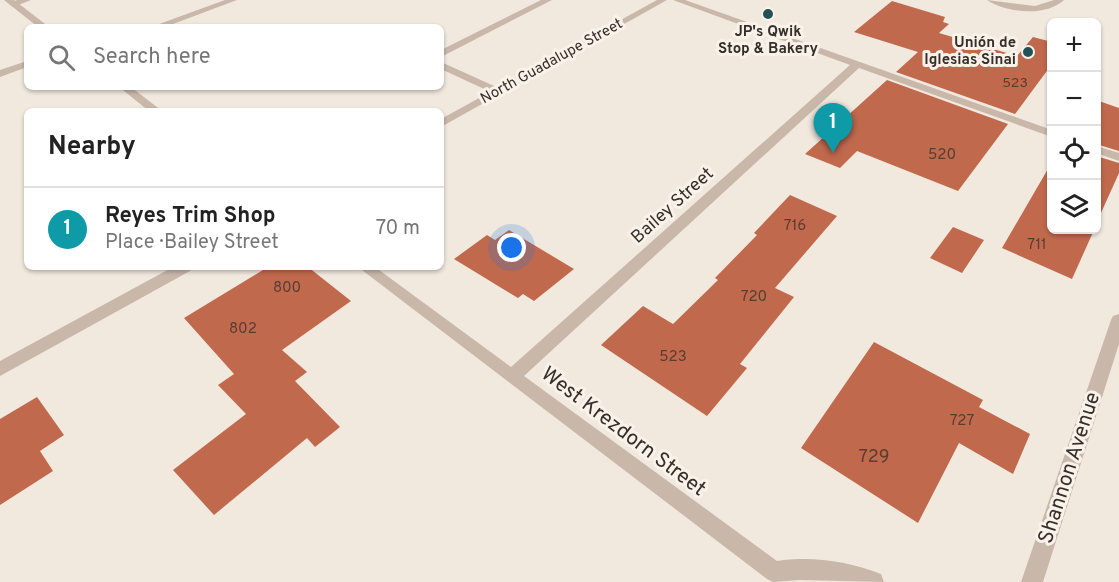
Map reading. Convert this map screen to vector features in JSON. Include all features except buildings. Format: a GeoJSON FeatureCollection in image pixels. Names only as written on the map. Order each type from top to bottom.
{"type":"FeatureCollection","features":[{"type":"Feature","properties":{"kind":"street"},"geometry":{"type":"LineString","coordinates":[[11,2],[27,0]]}},
{"type":"Feature","properties":{"kind":"street"},"geometry":{"type":"LineString","coordinates":[[165,24],[233,0]]}},
{"type":"Feature","properties":{"kind":"street"},"geometry":{"type":"LineString","coordinates":[[444,52],[548,0]]}},
{"type":"Feature","properties":{"kind":"street","name":"North Guadalupe Street"},"geometry":{"type":"LineString","coordinates":[[444,122],[663,0]]}},
{"type":"Feature","properties":{"kind":"street"},"geometry":{"type":"LineString","coordinates":[[677,0],[1047,132]]}},
{"type":"Feature","properties":{"kind":"street"},"geometry":{"type":"LineString","coordinates":[[991,0],[1022,8],[1042,9],[1060,0]]}},
{"type":"Feature","properties":{"kind":"street"},"geometry":{"type":"LineString","coordinates":[[11,2],[40,24]]}},
{"type":"Feature","properties":{"kind":"street","name":"Bailey Street"},"geometry":{"type":"LineString","coordinates":[[512,376],[858,64]]}},
{"type":"Feature","properties":{"kind":"street"},"geometry":{"type":"LineString","coordinates":[[0,74],[24,65]]}},
{"type":"Feature","properties":{"kind":"street"},"geometry":{"type":"LineString","coordinates":[[444,65],[499,92]]}},
{"type":"Feature","properties":{"kind":"street"},"geometry":{"type":"LineString","coordinates":[[128,90],[152,108]]}},
{"type":"Feature","properties":{"kind":"street"},"geometry":{"type":"LineString","coordinates":[[1101,151],[1119,157]]}},
{"type":"Feature","properties":{"kind":"street"},"geometry":{"type":"LineString","coordinates":[[0,369],[180,270]]}},
{"type":"Feature","properties":{"kind":"street","name":"West Krezdorn Street"},"geometry":{"type":"LineString","coordinates":[[369,270],[512,376],[771,577],[804,567],[845,572],[873,582]]}},
{"type":"Feature","properties":{"kind":"street","name":"Shannon Avenue"},"geometry":{"type":"LineString","coordinates":[[1032,582],[1119,320]]}},
{"type":"Feature","properties":{"kind":"place","name":"JP's Qwik Stop & Bakery"},"geometry":{"type":"Point","coordinates":[768,14]}},
{"type":"Feature","properties":{"kind":"place","name":"Unión de Iglesias Sinai"},"geometry":{"type":"Point","coordinates":[1028,52]}},
{"type":"Feature","properties":{"kind":"place","name":"Reyes Trim Shop"},"geometry":{"type":"Point","coordinates":[833,153]}}]}
